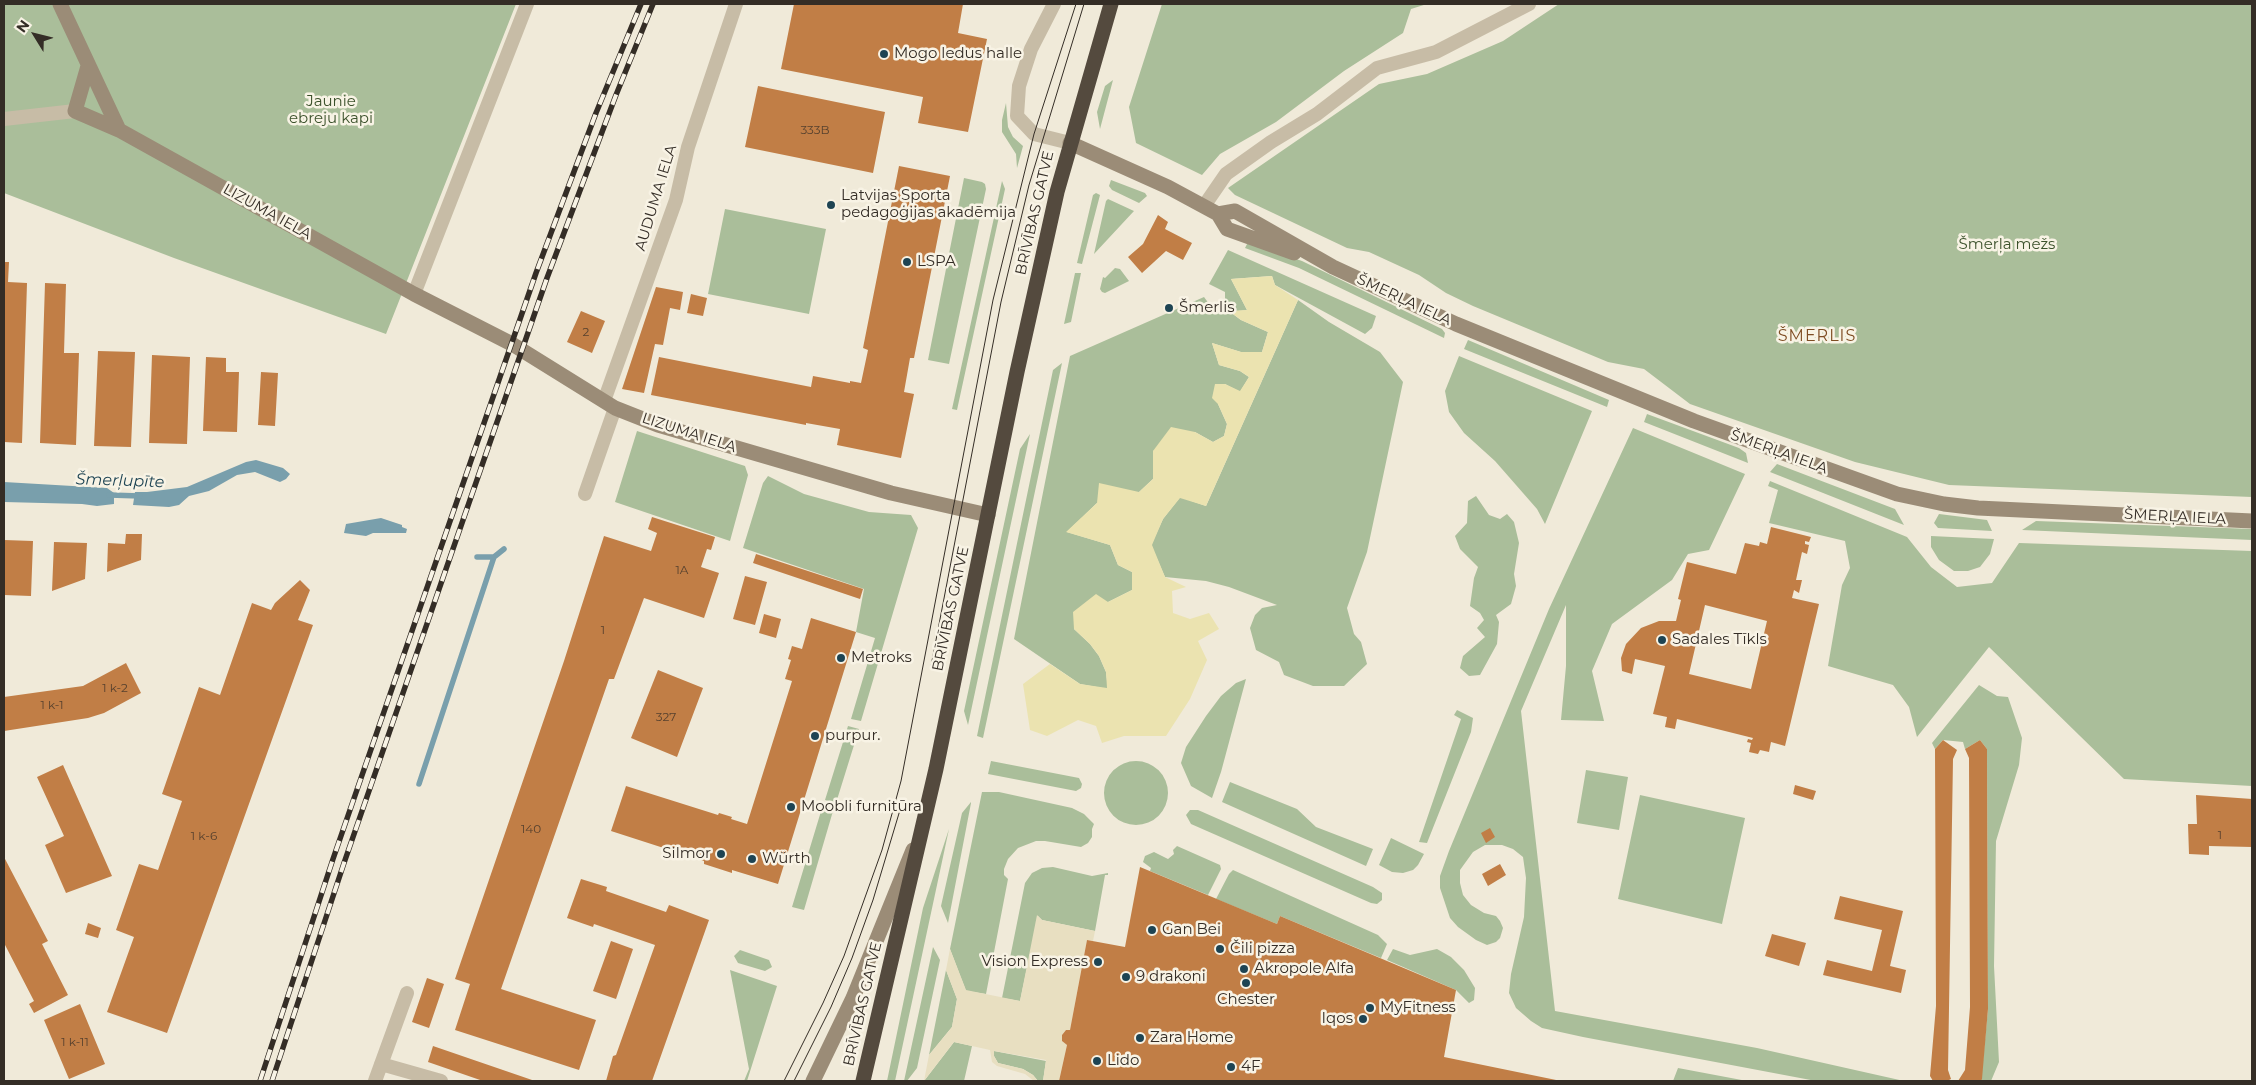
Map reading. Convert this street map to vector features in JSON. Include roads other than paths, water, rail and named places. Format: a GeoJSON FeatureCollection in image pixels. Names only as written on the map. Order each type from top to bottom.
{"type":"FeatureCollection","features":[{"type":"Feature","properties":{"kind":"highway","name":"BRĪVĪBAS GATVE"},"geometry":{"type":"LineString","coordinates":[[862,1081],[937,762],[1017,372],[1070,143],[1111,4]]}},
{"type":"Feature","properties":{"kind":"street"},"geometry":{"type":"LineString","coordinates":[[60,4],[119,130]]}},
{"type":"Feature","properties":{"kind":"street"},"geometry":{"type":"LineString","coordinates":[[414,294],[527,4]]}},
{"type":"Feature","properties":{"kind":"street","name":"AUDUMA IELA"},"geometry":{"type":"LineString","coordinates":[[585,494],[610,405],[676,200],[688,147],[736,4]]}},
{"type":"Feature","properties":{"kind":"street","name":"BRĪVĪBAS GATVE"},"geometry":{"type":"LineString","coordinates":[[1054,4],[1031,49],[1019,86],[1017,116],[1034,134],[1070,143]]}},
{"type":"Feature","properties":{"kind":"street"},"geometry":{"type":"LineString","coordinates":[[1204,206],[1226,174],[1271,142],[1317,114],[1378,68],[1436,52],[1529,4]]}},
{"type":"Feature","properties":{"kind":"street"},"geometry":{"type":"LineString","coordinates":[[75,111],[88,66]]}},
{"type":"Feature","properties":{"kind":"street","name":"LIZUMA IELA"},"geometry":{"type":"LineString","coordinates":[[4,119],[75,111],[119,130],[414,294],[512,344],[610,405],[658,425],[882,491],[988,515]]}},
{"type":"Feature","properties":{"kind":"street","name":"ŠMERĻA IELA"},"geometry":{"type":"LineString","coordinates":[[1070,143],[1204,206],[1218,214],[1227,229],[1333,267],[1456,324],[1694,421],[1897,494],[1944,504],[1978,508],[2252,521]]}},
{"type":"Feature","properties":{"kind":"street"},"geometry":{"type":"LineString","coordinates":[[813,1081],[853,998],[921,830]]}},
{"type":"Feature","properties":{"kind":"street"},"geometry":{"type":"LineString","coordinates":[[375,1081],[407,993]]}},
{"type":"Feature","properties":{"kind":"street"},"geometry":{"type":"LineString","coordinates":[[381,1064],[440,1081]]}},
{"type":"Feature","properties":{"kind":"water"},"geometry":{"type":"Polygon","coordinates":[[[256,460],[283,468],[290,474],[280,482],[255,472],[237,475],[209,491],[189,496],[179,505],[169,507],[133,505],[135,492],[187,487],[246,462],[256,460]]]}},
{"type":"Feature","properties":{"kind":"water"},"geometry":{"type":"Polygon","coordinates":[[[4,482],[107,488],[114,493],[114,504],[97,506],[4,502],[4,482]]]}},
{"type":"Feature","properties":{"kind":"water"},"geometry":{"type":"Polygon","coordinates":[[[381,518],[402,525],[402,527],[407,529],[406,533],[373,533],[366,536],[344,533],[346,524],[381,518]]]}},
{"type":"Feature","properties":{"kind":"waterway","name":"Šmerļupīte"},"geometry":{"type":"LineString","coordinates":[[109,495],[140,496]]}},
{"type":"Feature","properties":{"kind":"waterway","name":"Šmerļupīte"},"geometry":{"type":"LineString","coordinates":[[477,557],[494,557],[504,549]]}},
{"type":"Feature","properties":{"kind":"waterway"},"geometry":{"type":"LineString","coordinates":[[419,784],[494,557]]}},
{"type":"Feature","properties":{"kind":"tram line"},"geometry":{"type":"LineString","coordinates":[[784,1081],[844,956],[882,850],[901,781],[993,300],[1034,134],[1076,4]]}},
{"type":"Feature","properties":{"kind":"tram line"},"geometry":{"type":"LineString","coordinates":[[931,666],[1001,302],[1029,185],[1084,4]]}},
{"type":"Feature","properties":{"kind":"tram line"},"geometry":{"type":"LineString","coordinates":[[794,1081],[831,1007],[852,958],[873,900],[903,800]]}},
{"type":"Feature","properties":{"kind":"railway"},"geometry":{"type":"LineString","coordinates":[[260,1081],[333,859],[536,273],[596,113],[641,4]]}},
{"type":"Feature","properties":{"kind":"railway"},"geometry":{"type":"LineString","coordinates":[[272,1081],[344,863],[547,278],[616,95],[653,4]]}},
{"type":"Feature","properties":{"kind":"place","name":"Mogo ledus halle"},"geometry":{"type":"Point","coordinates":[884,54]}},
{"type":"Feature","properties":{"kind":"place","name":"Latvijas Sporta pedagoģijas akadēmija"},"geometry":{"type":"Point","coordinates":[831,205]}},
{"type":"Feature","properties":{"kind":"place","name":"LSPA"},"geometry":{"type":"Point","coordinates":[907,262]}},
{"type":"Feature","properties":{"kind":"place","name":"Šmerlis"},"geometry":{"type":"Point","coordinates":[1169,308]}},
{"type":"Feature","properties":{"kind":"place","name":"Sadales Tīkls"},"geometry":{"type":"Point","coordinates":[1662,640]}},
{"type":"Feature","properties":{"kind":"place","name":"Metroks"},"geometry":{"type":"Point","coordinates":[841,658]}},
{"type":"Feature","properties":{"kind":"place","name":"purpur."},"geometry":{"type":"Point","coordinates":[815,736]}},
{"type":"Feature","properties":{"kind":"place","name":"Moobli furnitūra"},"geometry":{"type":"Point","coordinates":[791,807]}},
{"type":"Feature","properties":{"kind":"place","name":"Silmor"},"geometry":{"type":"Point","coordinates":[721,854]}},
{"type":"Feature","properties":{"kind":"place","name":"Würth"},"geometry":{"type":"Point","coordinates":[752,859]}},
{"type":"Feature","properties":{"kind":"place","name":"Gan Bei"},"geometry":{"type":"Point","coordinates":[1152,930]}},
{"type":"Feature","properties":{"kind":"place","name":"Čili pizza"},"geometry":{"type":"Point","coordinates":[1220,949]}},
{"type":"Feature","properties":{"kind":"place","name":"Vision Express"},"geometry":{"type":"Point","coordinates":[1098,962]}},
{"type":"Feature","properties":{"kind":"place","name":"Akropole Alfa"},"geometry":{"type":"Point","coordinates":[1244,969]}},
{"type":"Feature","properties":{"kind":"place","name":"9 drakoni"},"geometry":{"type":"Point","coordinates":[1126,977]}},
{"type":"Feature","properties":{"kind":"place","name":"Chester"},"geometry":{"type":"Point","coordinates":[1246,983]}},
{"type":"Feature","properties":{"kind":"place","name":"MyFitness"},"geometry":{"type":"Point","coordinates":[1370,1008]}},
{"type":"Feature","properties":{"kind":"place","name":"Iqos"},"geometry":{"type":"Point","coordinates":[1363,1019]}},
{"type":"Feature","properties":{"kind":"place","name":"Zara Home"},"geometry":{"type":"Point","coordinates":[1140,1038]}},
{"type":"Feature","properties":{"kind":"place","name":"Lido"},"geometry":{"type":"Point","coordinates":[1097,1061]}},
{"type":"Feature","properties":{"kind":"place","name":"4F"},"geometry":{"type":"Point","coordinates":[1231,1067]}},
{"type":"Feature","properties":{"kind":"district","name":"ŠMERLIS"},"geometry":{"type":"Point","coordinates":[1817,336]}},
{"type":"Feature","properties":{"kind":"park label","name":"Jaunie ebreju kapi"},"geometry":{"type":"Point","coordinates":[331,110]}},
{"type":"Feature","properties":{"kind":"park label","name":"Šmerļa mežs"},"geometry":{"type":"Point","coordinates":[2007,245]}}]}
